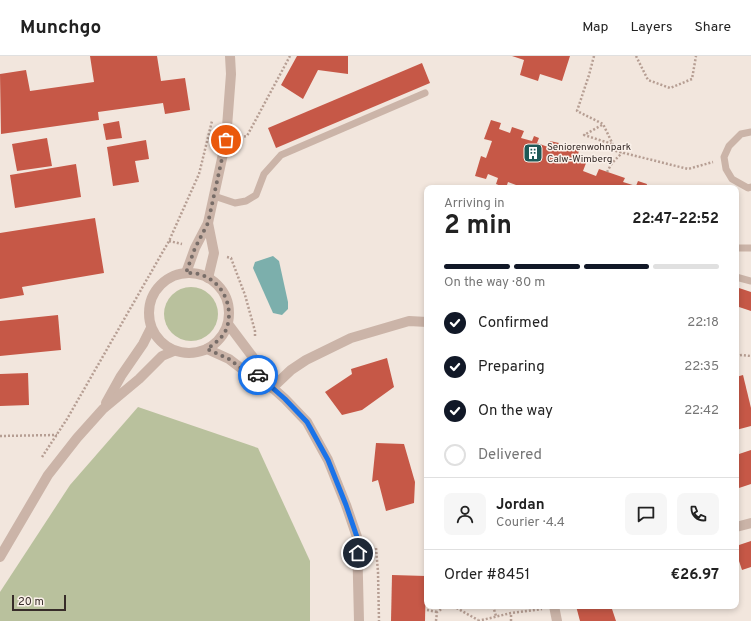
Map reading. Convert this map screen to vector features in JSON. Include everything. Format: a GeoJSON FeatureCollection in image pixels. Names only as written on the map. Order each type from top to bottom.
{"type":"FeatureCollection","features":[{"type":"Feature","properties":{"kind":"street"},"geometry":{"type":"LineString","coordinates":[[186,273],[195,248],[208,223],[226,140],[231,74],[230,56]]}},
{"type":"Feature","properties":{"kind":"street"},"geometry":{"type":"LineString","coordinates":[[208,223],[214,253],[208,278]]}},
{"type":"Feature","properties":{"kind":"street"},"geometry":{"type":"LineString","coordinates":[[186,273],[197,274],[208,278],[217,284],[226,298],[229,313],[228,324],[220,339],[207,349],[196,353],[185,354],[164,346],[151,328],[149,316],[150,303],[155,292],[163,282],[173,276],[186,273]]}},
{"type":"Feature","properties":{"kind":"street"},"geometry":{"type":"LineString","coordinates":[[272,388],[291,370],[306,360],[351,338],[409,321],[424,322]]}},
{"type":"Feature","properties":{"kind":"street"},"geometry":{"type":"LineString","coordinates":[[228,324],[255,360],[257,374]]}},
{"type":"Feature","properties":{"kind":"street"},"geometry":{"type":"LineString","coordinates":[[103,408],[121,376],[143,344],[151,328]]}},
{"type":"Feature","properties":{"kind":"street"},"geometry":{"type":"LineString","coordinates":[[207,349],[229,359],[246,372],[257,374],[285,399],[307,422],[328,460],[357,537],[359,621]]}},
{"type":"Feature","properties":{"kind":"street"},"geometry":{"type":"LineString","coordinates":[[0,557],[48,475],[77,438],[103,408],[139,379],[162,356],[174,351]]}},
{"type":"Feature","properties":{"kind":"street"},"geometry":{"type":"LineString","coordinates":[[739,526],[751,522]]}},
{"type":"Feature","properties":{"kind":"street"},"geometry":{"type":"LineString","coordinates":[[555,609],[557,621]]}},
{"type":"Feature","properties":{"kind":"lane"},"geometry":{"type":"LineString","coordinates":[[214,196],[235,203],[246,201],[256,195],[264,174],[281,155],[425,93]]}},
{"type":"Feature","properties":{"kind":"lane"},"geometry":{"type":"LineString","coordinates":[[751,132],[741,134],[729,146],[724,157],[726,169],[732,179],[748,188],[751,188]]}},
{"type":"Feature","properties":{"kind":"lane"},"geometry":{"type":"LineString","coordinates":[[739,248],[751,248]]}},
{"type":"Feature","properties":{"kind":"lane"},"geometry":{"type":"LineString","coordinates":[[739,277],[751,281]]}},
{"type":"Feature","properties":{"kind":"path"},"geometry":{"type":"LineString","coordinates":[[226,140],[246,136],[290,56]]}},
{"type":"Feature","properties":{"kind":"path"},"geometry":{"type":"LineString","coordinates":[[594,56],[577,111],[603,124],[616,151],[688,170],[711,164],[724,157]]}},
{"type":"Feature","properties":{"kind":"path"},"geometry":{"type":"LineString","coordinates":[[636,56],[648,80],[670,88],[692,79],[696,56]]}},
{"type":"Feature","properties":{"kind":"path"},"geometry":{"type":"LineString","coordinates":[[0,436],[57,435],[169,241],[199,174],[213,116]]}},
{"type":"Feature","properties":{"kind":"path"},"geometry":{"type":"LineString","coordinates":[[603,124],[584,135],[613,144]]}},
{"type":"Feature","properties":{"kind":"path"},"geometry":{"type":"LineString","coordinates":[[607,172],[612,163],[623,152]]}},
{"type":"Feature","properties":{"kind":"path"},"geometry":{"type":"LineString","coordinates":[[169,241],[195,248]]}},
{"type":"Feature","properties":{"kind":"path"},"geometry":{"type":"LineString","coordinates":[[214,253],[231,258],[245,295],[255,331],[255,360]]}},
{"type":"Feature","properties":{"kind":"path"},"geometry":{"type":"LineString","coordinates":[[739,356],[751,356]]}},
{"type":"Feature","properties":{"kind":"path"},"geometry":{"type":"LineString","coordinates":[[376,548],[379,621]]}},
{"type":"Feature","properties":{"kind":"path"},"geometry":{"type":"LineString","coordinates":[[427,610],[437,612],[442,609]]}},
{"type":"Feature","properties":{"kind":"path"},"geometry":{"type":"LineString","coordinates":[[459,609],[478,620],[536,609]]}},
{"type":"Feature","properties":{"kind":"path"},"geometry":{"type":"LineString","coordinates":[[494,609],[496,616]]}},
{"type":"Feature","properties":{"kind":"path"},"geometry":{"type":"LineString","coordinates":[[436,621],[437,612]]}},
{"type":"Feature","properties":{"kind":"path"},"geometry":{"type":"LineString","coordinates":[[510,621],[511,613]]}},
{"type":"Feature","properties":{"kind":"green space"},"geometry":{"type":"Polygon","coordinates":[[[191,287],[201,289],[210,295],[216,304],[218,314],[216,324],[210,333],[201,339],[191,341],[181,339],[172,333],[166,324],[164,314],[166,304],[172,295],[181,289],[191,287]]]}},
{"type":"Feature","properties":{"kind":"green space"},"geometry":{"type":"Polygon","coordinates":[[[138,407],[258,448],[310,561],[310,621],[0,621],[0,592],[70,485],[138,407]]]}},
{"type":"Feature","properties":{"kind":"water"},"geometry":{"type":"Polygon","coordinates":[[[273,256],[279,261],[288,302],[288,309],[282,315],[273,313],[253,268],[255,262],[273,256]]]}},
{"type":"Feature","properties":{"kind":"building"},"geometry":{"type":"Polygon","coordinates":[[[90,56],[157,56],[161,81],[185,78],[190,110],[165,114],[163,103],[98,112],[99,120],[1,134],[0,74],[26,70],[30,91],[94,82],[90,56]]]}},
{"type":"Feature","properties":{"kind":"building"},"geometry":{"type":"Polygon","coordinates":[[[297,56],[348,56],[348,74],[318,70],[303,99],[281,85],[297,56]]]}},
{"type":"Feature","properties":{"kind":"building"},"geometry":{"type":"Polygon","coordinates":[[[512,56],[570,56],[562,81],[540,74],[538,81],[520,75],[524,60],[512,56]]]}},
{"type":"Feature","properties":{"kind":"building"},"geometry":{"type":"Polygon","coordinates":[[[422,63],[430,83],[276,148],[268,128],[422,63]]]}},
{"type":"Feature","properties":{"kind":"building","name":"Seniorenwohnpark Calw-Wimberg"},"geometry":{"type":"Polygon","coordinates":[[[491,120],[501,123],[499,129],[510,133],[512,127],[524,131],[521,138],[532,141],[534,136],[539,138],[537,143],[548,147],[550,141],[559,143],[557,148],[566,151],[567,146],[579,150],[578,155],[588,158],[583,171],[596,176],[599,169],[625,178],[623,182],[633,185],[516,185],[508,182],[507,185],[498,185],[496,184],[498,178],[488,174],[486,179],[475,176],[481,156],[486,158],[492,141],[484,139],[491,120]]]}},
{"type":"Feature","properties":{"kind":"building"},"geometry":{"type":"Polygon","coordinates":[[[119,121],[122,138],[106,140],[103,124],[119,121]]]}},
{"type":"Feature","properties":{"kind":"building"},"geometry":{"type":"Polygon","coordinates":[[[47,138],[52,166],[17,171],[12,144],[47,138]]]}},
{"type":"Feature","properties":{"kind":"building"},"geometry":{"type":"Polygon","coordinates":[[[146,140],[149,159],[135,161],[139,182],[113,186],[107,147],[146,140]]]}},
{"type":"Feature","properties":{"kind":"building"},"geometry":{"type":"Polygon","coordinates":[[[76,164],[81,197],[15,208],[10,175],[76,164]]]}},
{"type":"Feature","properties":{"kind":"building","name":"Seniorenwohnpark Calw-Wimberg"},"geometry":{"type":"Polygon","coordinates":[[[638,181],[647,185],[636,185],[638,181]]]}},
{"type":"Feature","properties":{"kind":"building"},"geometry":{"type":"Polygon","coordinates":[[[95,218],[104,273],[22,287],[24,295],[0,299],[0,233],[95,218]]]}},
{"type":"Feature","properties":{"kind":"building"},"geometry":{"type":"Polygon","coordinates":[[[739,288],[751,292],[751,311],[739,307],[739,288]]]}},
{"type":"Feature","properties":{"kind":"building"},"geometry":{"type":"Polygon","coordinates":[[[58,315],[61,350],[0,356],[0,321],[58,315]]]}},
{"type":"Feature","properties":{"kind":"building"},"geometry":{"type":"Polygon","coordinates":[[[387,358],[394,387],[362,410],[342,415],[325,392],[352,374],[351,369],[387,358]]]}},
{"type":"Feature","properties":{"kind":"building"},"geometry":{"type":"Polygon","coordinates":[[[28,373],[29,405],[0,406],[0,374],[28,373]]]}},
{"type":"Feature","properties":{"kind":"building"},"geometry":{"type":"Polygon","coordinates":[[[743,375],[751,408],[751,426],[739,429],[739,376],[743,375]]]}},
{"type":"Feature","properties":{"kind":"building"},"geometry":{"type":"Polygon","coordinates":[[[376,443],[404,444],[415,482],[414,503],[386,511],[378,480],[372,482],[376,443]]]}},
{"type":"Feature","properties":{"kind":"building"},"geometry":{"type":"Polygon","coordinates":[[[751,450],[751,484],[739,488],[739,454],[751,450]]]}},
{"type":"Feature","properties":{"kind":"building"},"geometry":{"type":"Polygon","coordinates":[[[751,541],[751,567],[742,570],[739,561],[739,545],[751,541]]]}},
{"type":"Feature","properties":{"kind":"building"},"geometry":{"type":"Polygon","coordinates":[[[392,575],[424,576],[425,621],[391,621],[392,575]]]}},
{"type":"Feature","properties":{"kind":"building"},"geometry":{"type":"Polygon","coordinates":[[[577,609],[612,609],[616,621],[580,621],[577,609]]]}},
{"type":"Feature","properties":{"kind":"way so far"},"geometry":{"type":"LineString","coordinates":[[226,140],[208,223],[195,248],[186,273],[197,274],[208,278],[217,284],[224,293],[228,302],[228,324],[225,332],[214,345],[207,349],[229,359],[246,372],[258,375]]}},
{"type":"Feature","properties":{"kind":"place","name":"Seniorenwohnpark Calw-Wimberg"},"geometry":{"type":"Point","coordinates":[533,153]}},
{"type":"Feature","properties":{"kind":"route"},"geometry":{"type":"LineString","coordinates":[[258,375],[285,399],[307,422],[328,460],[346,505],[357,537],[358,553]]}}]}
